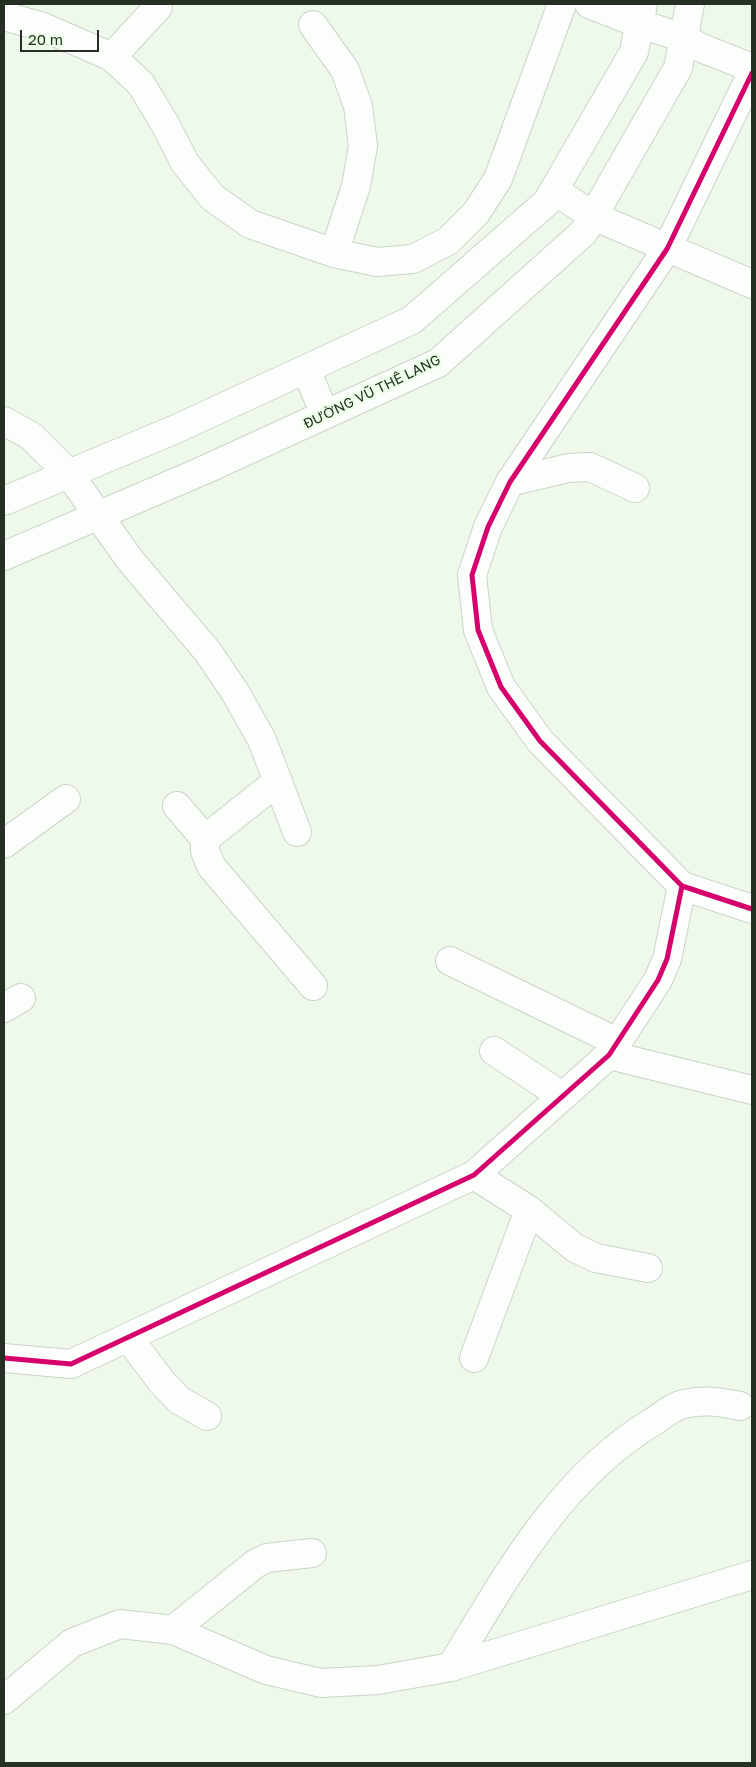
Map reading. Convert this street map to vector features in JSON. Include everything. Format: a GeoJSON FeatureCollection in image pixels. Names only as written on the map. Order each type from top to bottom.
{"type":"FeatureCollection","features":[{"type":"Feature","properties":{"kind":"street"},"geometry":{"type":"LineString","coordinates":[[4,16],[43,27],[112,57],[140,84],[165,124],[185,163],[212,197],[250,224],[334,253],[377,262],[413,259],[448,241],[476,213],[498,179],[562,4]]}},
{"type":"Feature","properties":{"kind":"street"},"geometry":{"type":"LineString","coordinates":[[589,4],[641,14],[699,47],[752,68]]}},
{"type":"Feature","properties":{"kind":"street","name":"ĐƯỜNG VŨ THÊ LANG"},"geometry":{"type":"LineString","coordinates":[[4,556],[98,516],[438,363],[584,232],[678,68],[690,4]]}},
{"type":"Feature","properties":{"kind":"street"},"geometry":{"type":"LineString","coordinates":[[112,57],[158,7]]}},
{"type":"Feature","properties":{"kind":"street"},"geometry":{"type":"LineString","coordinates":[[4,501],[176,429],[412,320],[547,202],[634,52],[641,14]]}},
{"type":"Feature","properties":{"kind":"street"},"geometry":{"type":"LineString","coordinates":[[313,25],[345,70],[358,106],[363,146],[356,186],[334,253]]}},
{"type":"Feature","properties":{"kind":"street"},"geometry":{"type":"LineString","coordinates":[[752,72],[745,108],[667,249],[510,482],[488,527],[472,575],[478,630],[501,687],[540,740],[682,886],[752,909]]}},
{"type":"Feature","properties":{"kind":"street"},"geometry":{"type":"LineString","coordinates":[[554,190],[593,216],[752,284]]}},
{"type":"Feature","properties":{"kind":"street"},"geometry":{"type":"LineString","coordinates":[[306,369],[325,415]]}},
{"type":"Feature","properties":{"kind":"street"},"geometry":{"type":"LineString","coordinates":[[4,421],[31,436],[69,474],[130,560],[208,652],[236,692],[262,740],[297,832]]}},
{"type":"Feature","properties":{"kind":"street"},"geometry":{"type":"LineString","coordinates":[[510,482],[568,468],[590,467],[635,488]]}},
{"type":"Feature","properties":{"kind":"street"},"geometry":{"type":"LineString","coordinates":[[205,839],[278,781]]}},
{"type":"Feature","properties":{"kind":"street"},"geometry":{"type":"LineString","coordinates":[[4,844],[66,799]]}},
{"type":"Feature","properties":{"kind":"street"},"geometry":{"type":"LineString","coordinates":[[177,806],[205,839],[205,851],[212,866],[313,986]]}},
{"type":"Feature","properties":{"kind":"street"},"geometry":{"type":"LineString","coordinates":[[4,1358],[71,1364],[474,1175],[613,1049],[658,980],[667,959],[682,886]]}},
{"type":"Feature","properties":{"kind":"street"},"geometry":{"type":"LineString","coordinates":[[450,961],[613,1049],[752,1090]]}},
{"type":"Feature","properties":{"kind":"street"},"geometry":{"type":"LineString","coordinates":[[494,1051],[562,1096]]}},
{"type":"Feature","properties":{"kind":"street"},"geometry":{"type":"LineString","coordinates":[[474,1175],[529,1210],[575,1248],[596,1258],[648,1268]]}},
{"type":"Feature","properties":{"kind":"street"},"geometry":{"type":"LineString","coordinates":[[474,1358],[529,1210]]}},
{"type":"Feature","properties":{"kind":"street"},"geometry":{"type":"LineString","coordinates":[[128,1337],[161,1381],[179,1400],[207,1416]]}},
{"type":"Feature","properties":{"kind":"street"},"geometry":{"type":"LineString","coordinates":[[452,1667],[536,1531],[581,1479],[633,1434],[681,1404],[708,1400],[740,1406]]}},
{"type":"Feature","properties":{"kind":"street"},"geometry":{"type":"LineString","coordinates":[[173,1630],[261,1561],[267,1558],[312,1553]]}},
{"type":"Feature","properties":{"kind":"street"},"geometry":{"type":"LineString","coordinates":[[4,1700],[72,1643],[120,1624],[173,1630],[266,1670],[321,1683],[378,1680],[452,1667],[752,1575]]}},
{"type":"Feature","properties":{"kind":"cycle path"},"geometry":{"type":"LineString","coordinates":[[752,73],[667,249],[510,482],[488,527],[472,575],[478,630],[501,687],[540,741],[682,886],[752,909]]}},
{"type":"Feature","properties":{"kind":"cycle path"},"geometry":{"type":"LineString","coordinates":[[4,1358],[71,1364],[474,1175],[609,1055],[658,980],[667,959],[682,886]]}}]}
